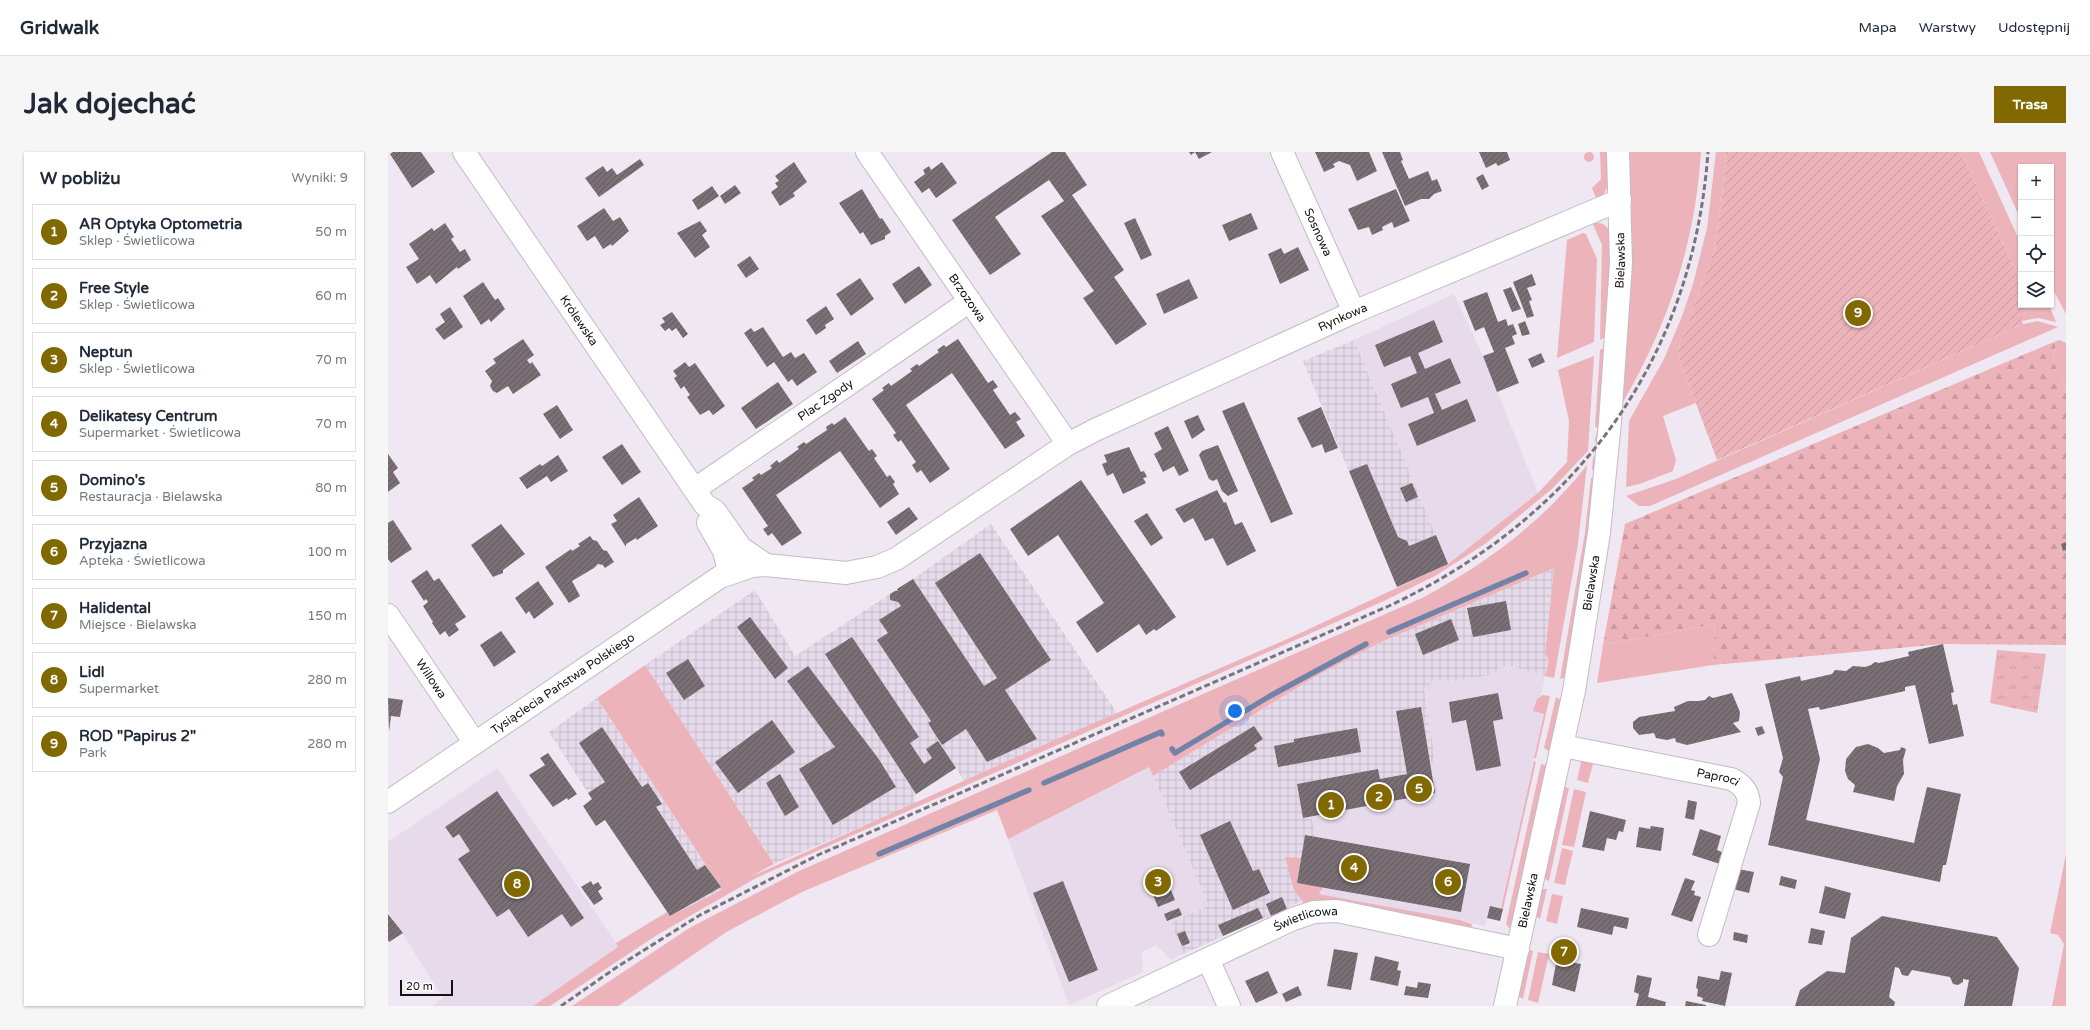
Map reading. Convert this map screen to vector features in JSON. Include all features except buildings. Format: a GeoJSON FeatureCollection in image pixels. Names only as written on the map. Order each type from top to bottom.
{"type":"FeatureCollection","features":[{"type":"Feature","properties":{"kind":"street","name":"Królewska"},"geometry":{"type":"LineString","coordinates":[[464,152],[700,497]]}},
{"type":"Feature","properties":{"kind":"street","name":"Brzozowa"},"geometry":{"type":"LineString","coordinates":[[867,152],[1068,444]]}},
{"type":"Feature","properties":{"kind":"street","name":"Sosnowa"},"geometry":{"type":"LineString","coordinates":[[1282,152],[1354,312]]}},
{"type":"Feature","properties":{"kind":"street","name":"Bielawska"},"geometry":{"type":"LineString","coordinates":[[1505,1006],[1563,746],[1587,616],[1604,496],[1620,271],[1618,152]]}},
{"type":"Feature","properties":{"kind":"street","name":"Rynkowa"},"geometry":{"type":"LineString","coordinates":[[1068,444],[1104,426],[1354,312],[1620,200]]}},
{"type":"Feature","properties":{"kind":"street","name":"Plac Zgody"},"geometry":{"type":"LineString","coordinates":[[700,497],[970,301]]}},
{"type":"Feature","properties":{"kind":"street"},"geometry":{"type":"LineString","coordinates":[[700,497],[704,516],[734,571],[752,566],[766,565],[846,573],[877,567],[896,559],[1068,444]]}},
{"type":"Feature","properties":{"kind":"street"},"geometry":{"type":"LineString","coordinates":[[700,497],[715,511],[741,548],[766,565]]}},
{"type":"Feature","properties":{"kind":"street","name":"Tysiąclecia Państwa Polskiego"},"geometry":{"type":"LineString","coordinates":[[388,802],[704,586],[734,571]]}},
{"type":"Feature","properties":{"kind":"street","name":"Willowa"},"geometry":{"type":"LineString","coordinates":[[388,615],[475,743]]}},
{"type":"Feature","properties":{"kind":"street","name":"Paproci"},"geometry":{"type":"LineString","coordinates":[[1563,746],[1731,779],[1744,788],[1748,795],[1749,803],[1709,935]]}},
{"type":"Feature","properties":{"kind":"street","name":"Świetlicowa"},"geometry":{"type":"LineString","coordinates":[[1108,1006],[1298,917],[1326,910],[1518,948]]}},
{"type":"Feature","properties":{"kind":"street"},"geometry":{"type":"LineString","coordinates":[[1208,959],[1230,1006]]}},
{"type":"Feature","properties":{"kind":"shaded area"},"geometry":{"type":"Polygon","coordinates":[[[1454,294],[1483,356],[1538,493],[1448,564],[1354,340],[1454,294]]]}},
{"type":"Feature","properties":{"kind":"shaded area"},"geometry":{"type":"Polygon","coordinates":[[[1354,340],[1448,564],[1397,587],[1303,361],[1354,340]]]}},
{"type":"Feature","properties":{"kind":"shaded area"},"geometry":{"type":"Polygon","coordinates":[[[991,524],[1117,713],[964,781],[956,768],[913,797],[917,803],[774,864],[645,665],[755,590],[795,656],[913,579],[991,524]]]}},
{"type":"Feature","properties":{"kind":"shaded area"},"geometry":{"type":"Polygon","coordinates":[[[1554,567],[1545,654],[1549,660],[1545,676],[1511,666],[1498,668],[1495,674],[1448,682],[1445,679],[1432,681],[1429,686],[1424,688],[1435,761],[1407,774],[1380,779],[1378,769],[1297,784],[1303,817],[1311,816],[1315,836],[1305,835],[1297,883],[1300,902],[1183,954],[1171,922],[1209,906],[1153,776],[1318,675],[1381,642],[1554,567]]]}},
{"type":"Feature","properties":{"kind":"shaded area"},"geometry":{"type":"Polygon","coordinates":[[[1511,666],[1545,676],[1541,696],[1546,704],[1501,908],[1490,906],[1485,926],[1318,894],[1300,902],[1297,883],[1305,835],[1315,836],[1303,818],[1297,784],[1378,769],[1407,774],[1431,763],[1435,760],[1424,687],[1432,681],[1445,679],[1448,682],[1495,674],[1497,668],[1511,666]]]}},
{"type":"Feature","properties":{"kind":"shaded area"},"geometry":{"type":"Polygon","coordinates":[[[597,698],[705,865],[723,890],[670,916],[549,732],[597,698]]]}},
{"type":"Feature","properties":{"kind":"shaded area"},"geometry":{"type":"Polygon","coordinates":[[[1149,767],[1209,906],[1171,922],[1183,954],[1171,960],[1156,945],[1142,952],[1143,972],[1069,1005],[1008,839],[1149,767]]]}},
{"type":"Feature","properties":{"kind":"shaded area"},"geometry":{"type":"Polygon","coordinates":[[[497,768],[619,947],[533,1006],[432,1006],[443,998],[388,911],[388,842],[497,768]]]}},
{"type":"Feature","properties":{"kind":"green space"},"geometry":{"type":"Polygon","coordinates":[[[1587,152],[1591,152],[1593,153],[1593,161],[1587,162],[1584,159],[1584,155],[1587,152]]]}},
{"type":"Feature","properties":{"kind":"green space"},"geometry":{"type":"Polygon","coordinates":[[[1600,152],[1608,152],[1609,179],[1606,190],[1597,200],[1592,188],[1601,179],[1600,152]]]}},
{"type":"Feature","properties":{"kind":"green space"},"geometry":{"type":"Polygon","coordinates":[[[1628,152],[1701,152],[1693,218],[1677,282],[1654,342],[1623,402],[1632,263],[1628,152]]]}},
{"type":"Feature","properties":{"kind":"green space"},"geometry":{"type":"Polygon","coordinates":[[[1716,152],[1726,152],[1725,175],[1715,248],[1677,352],[1696,403],[1663,416],[1676,460],[1673,471],[1640,484],[1626,487],[1629,421],[1664,359],[1682,316],[1693,284],[1707,228],[1716,152]]]}},
{"type":"Feature","properties":{"kind":"green space"},"geometry":{"type":"Polygon","coordinates":[[[1726,152],[1961,152],[2018,276],[2018,308],[2026,308],[2022,321],[2023,324],[1717,460],[1677,352],[1715,248],[1725,175],[1726,152]]]}},
{"type":"Feature","properties":{"kind":"green space"},"geometry":{"type":"Polygon","coordinates":[[[1961,152],[1979,152],[2018,237],[2018,276],[1961,152]]]}},
{"type":"Feature","properties":{"kind":"green space"},"geometry":{"type":"Polygon","coordinates":[[[1990,152],[2066,152],[2066,314],[2054,292],[2054,164],[2018,164],[2018,213],[1990,152]]]}},
{"type":"Feature","properties":{"kind":"green space"},"geometry":{"type":"Polygon","coordinates":[[[1592,222],[1605,225],[1612,236],[1607,336],[1600,340],[1602,245],[1592,222]]]}},
{"type":"Feature","properties":{"kind":"green space"},"geometry":{"type":"Polygon","coordinates":[[[1583,233],[1586,234],[1597,259],[1594,342],[1557,358],[1567,240],[1583,233]]]}},
{"type":"Feature","properties":{"kind":"green space"},"geometry":{"type":"Polygon","coordinates":[[[2026,308],[2050,308],[2056,322],[2038,318],[2022,321],[2026,308]]]}},
{"type":"Feature","properties":{"kind":"green space"},"geometry":{"type":"Polygon","coordinates":[[[2038,321],[2058,327],[1650,506],[1639,506],[1626,496],[1676,479],[2023,324],[2038,321]]]}},
{"type":"Feature","properties":{"kind":"green space"},"geometry":{"type":"Polygon","coordinates":[[[2060,340],[2066,343],[2066,392],[2053,359],[2056,341],[2060,340]]]}},
{"type":"Feature","properties":{"kind":"green space"},"geometry":{"type":"Polygon","coordinates":[[[2056,341],[2053,359],[2066,392],[2066,645],[1943,644],[1713,665],[1715,624],[1603,645],[1625,524],[2056,341]]]}},
{"type":"Feature","properties":{"kind":"green space"},"geometry":{"type":"Polygon","coordinates":[[[1604,348],[1599,436],[1594,443],[1598,428],[1595,427],[1600,350],[1604,348]]]}},
{"type":"Feature","properties":{"kind":"green space"},"geometry":{"type":"Polygon","coordinates":[[[1594,356],[1588,451],[1553,488],[1485,544],[1435,576],[1386,600],[756,878],[657,935],[550,1006],[533,1006],[618,947],[616,943],[667,912],[670,916],[722,890],[597,698],[645,665],[774,864],[748,878],[1041,746],[1294,636],[1448,564],[1538,493],[1567,462],[1569,421],[1558,370],[1594,356]]]}},
{"type":"Feature","properties":{"kind":"green space"},"geometry":{"type":"Polygon","coordinates":[[[1598,452],[1589,539],[1567,677],[1560,679],[1585,532],[1591,478],[1594,478],[1595,470],[1592,470],[1593,458],[1598,452]]]}},
{"type":"Feature","properties":{"kind":"green space"},"geometry":{"type":"Polygon","coordinates":[[[1587,465],[1578,544],[1554,678],[1545,676],[1549,660],[1545,654],[1554,568],[1381,642],[1318,675],[1153,776],[1149,767],[1008,839],[997,810],[802,892],[728,931],[618,1006],[572,1006],[691,927],[799,871],[1422,598],[1468,571],[1512,540],[1552,505],[1587,465]]]}},
{"type":"Feature","properties":{"kind":"green space"},"geometry":{"type":"Polygon","coordinates":[[[1715,624],[1713,665],[1597,683],[1603,645],[1715,624]]]}},
{"type":"Feature","properties":{"kind":"green space"},"geometry":{"type":"Polygon","coordinates":[[[1997,650],[2046,654],[2037,713],[1990,703],[1997,650]]]}},
{"type":"Feature","properties":{"kind":"green space"},"geometry":{"type":"Polygon","coordinates":[[[1543,695],[1550,696],[1536,758],[1534,758],[1544,714],[1533,711],[1537,699],[1543,695]]]}},
{"type":"Feature","properties":{"kind":"green space"},"geometry":{"type":"Polygon","coordinates":[[[1556,697],[1562,701],[1551,753],[1544,748],[1556,697]]]}},
{"type":"Feature","properties":{"kind":"green space"},"geometry":{"type":"Polygon","coordinates":[[[1582,758],[1594,760],[1588,783],[1577,780],[1582,758]]]}},
{"type":"Feature","properties":{"kind":"green space"},"geometry":{"type":"Polygon","coordinates":[[[1534,761],[1536,762],[1503,909],[1501,908],[1534,761]]]}},
{"type":"Feature","properties":{"kind":"green space"},"geometry":{"type":"Polygon","coordinates":[[[1541,764],[1549,766],[1512,925],[1509,928],[1506,924],[1541,764]]]}},
{"type":"Feature","properties":{"kind":"green space"},"geometry":{"type":"Polygon","coordinates":[[[1563,788],[1569,788],[1549,881],[1543,878],[1563,788]]]}},
{"type":"Feature","properties":{"kind":"green space"},"geometry":{"type":"Polygon","coordinates":[[[1574,789],[1586,792],[1574,847],[1562,845],[1574,789]]]}},
{"type":"Feature","properties":{"kind":"green space"},"geometry":{"type":"Polygon","coordinates":[[[1562,848],[1573,851],[1565,885],[1554,883],[1562,848]]]}},
{"type":"Feature","properties":{"kind":"green space"},"geometry":{"type":"Polygon","coordinates":[[[2066,854],[2066,1006],[2052,1006],[2064,944],[2058,935],[2050,933],[2066,854]]]}},
{"type":"Feature","properties":{"kind":"green space"},"geometry":{"type":"Polygon","coordinates":[[[1285,857],[1301,858],[1297,883],[1323,887],[1319,894],[1460,920],[1472,924],[1471,930],[1305,905],[1294,890],[1285,857]]]}},
{"type":"Feature","properties":{"kind":"green space"},"geometry":{"type":"Polygon","coordinates":[[[1547,889],[1540,919],[1535,916],[1541,890],[1547,889]]]}},
{"type":"Feature","properties":{"kind":"green space"},"geometry":{"type":"Polygon","coordinates":[[[1552,894],[1563,896],[1557,924],[1546,921],[1552,894]]]}},
{"type":"Feature","properties":{"kind":"green space"},"geometry":{"type":"Polygon","coordinates":[[[1527,951],[1533,951],[1523,999],[1517,995],[1527,951]]]}},
{"type":"Feature","properties":{"kind":"green space"},"geometry":{"type":"Polygon","coordinates":[[[1538,952],[1549,954],[1538,1003],[1528,1000],[1538,952]]]}},
{"type":"Feature","properties":{"kind":"waterway"},"geometry":{"type":"LineString","coordinates":[[1389,632],[1526,573]]}},
{"type":"Feature","properties":{"kind":"waterway"},"geometry":{"type":"LineString","coordinates":[[1172,749],[1175,753],[1270,696],[1366,644]]}},
{"type":"Feature","properties":{"kind":"waterway"},"geometry":{"type":"LineString","coordinates":[[1044,783],[1161,732],[1162,734]]}},
{"type":"Feature","properties":{"kind":"waterway"},"geometry":{"type":"LineString","coordinates":[[879,854],[1029,790]]}},
{"type":"Feature","properties":{"kind":"railway"},"geometry":{"type":"LineString","coordinates":[[561,1006],[617,967],[700,915],[818,855],[1391,605],[1458,569],[1517,526],[1570,477],[1614,423],[1650,363],[1678,298],[1698,228],[1708,152]]}},
{"type":"Feature","properties":{"kind":"place","name":"ROD \"Papirus 2\""},"geometry":{"type":"Point","coordinates":[1858,313]}},
{"type":"Feature","properties":{"kind":"place","name":"Domino's"},"geometry":{"type":"Point","coordinates":[1419,789]}},
{"type":"Feature","properties":{"kind":"place","name":"Free Style"},"geometry":{"type":"Point","coordinates":[1379,797]}},
{"type":"Feature","properties":{"kind":"place","name":"AR Optyka Optometria"},"geometry":{"type":"Point","coordinates":[1331,805]}},
{"type":"Feature","properties":{"kind":"place","name":"Delikatesy Centrum"},"geometry":{"type":"Point","coordinates":[1354,868]}},
{"type":"Feature","properties":{"kind":"place","name":"Neptun"},"geometry":{"type":"Point","coordinates":[1158,882]}},
{"type":"Feature","properties":{"kind":"place","name":"Przyjazna"},"geometry":{"type":"Point","coordinates":[1448,882]}},
{"type":"Feature","properties":{"kind":"place","name":"Lidl"},"geometry":{"type":"Point","coordinates":[517,884]}},
{"type":"Feature","properties":{"kind":"place","name":"Halidental"},"geometry":{"type":"Point","coordinates":[1564,952]}}]}
